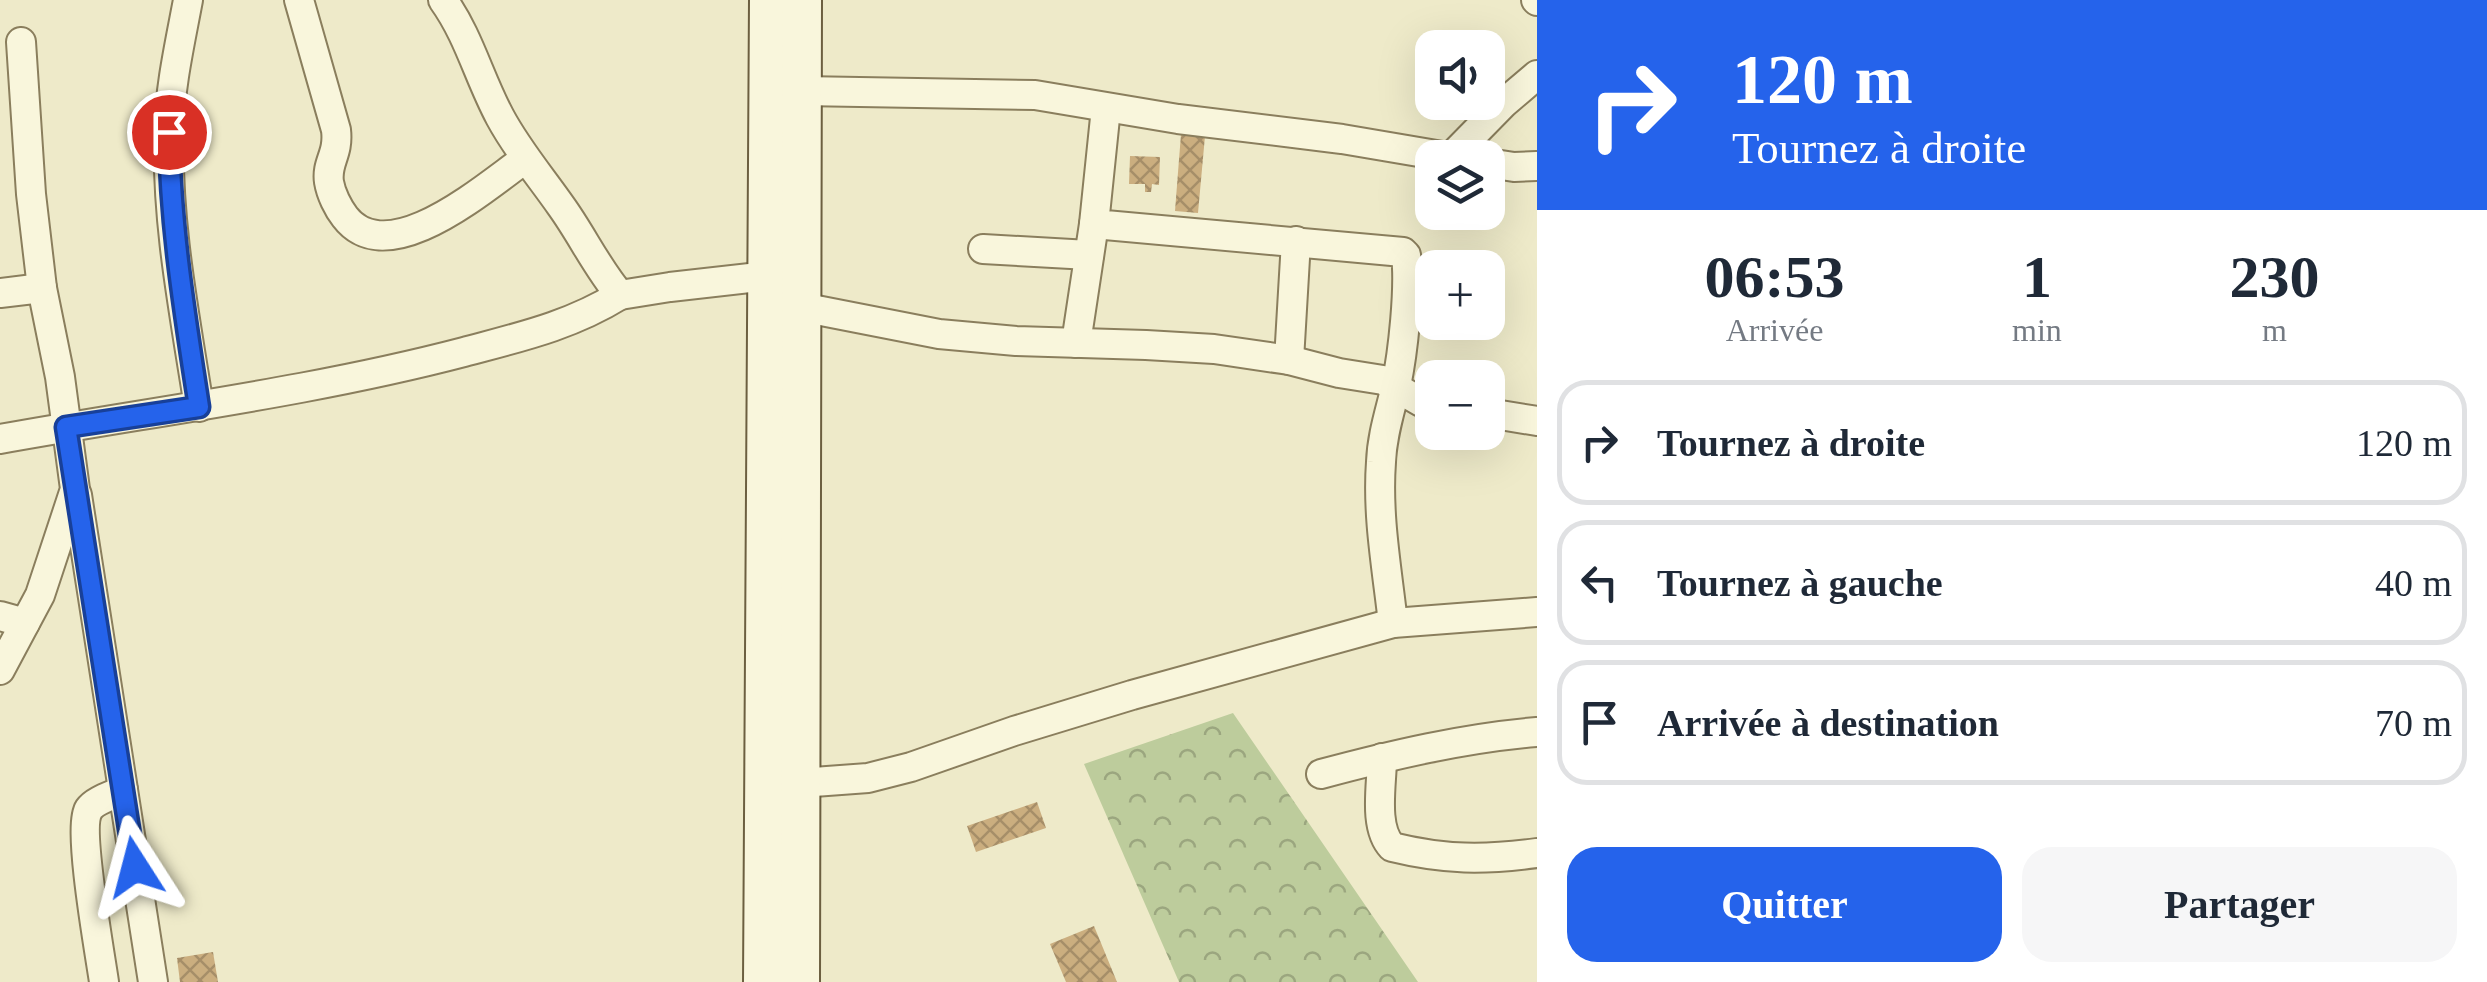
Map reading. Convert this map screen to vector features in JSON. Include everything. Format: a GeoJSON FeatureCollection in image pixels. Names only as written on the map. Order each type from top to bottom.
{"type":"FeatureCollection","features":[{"type":"Feature","properties":{"kind":"street"},"geometry":{"type":"LineString","coordinates":[[188,0],[171,98],[170,182],[177,265],[199,407]]}},
{"type":"Feature","properties":{"kind":"street"},"geometry":{"type":"LineString","coordinates":[[299,0],[336,130],[338,143],[329,167],[330,184],[343,214],[356,230],[386,237],[406,234],[454,210],[524,159]]}},
{"type":"Feature","properties":{"kind":"street"},"geometry":{"type":"LineString","coordinates":[[443,0],[458,21],[497,112],[524,159],[620,295]]}},
{"type":"Feature","properties":{"kind":"street"},"geometry":{"type":"LineString","coordinates":[[763,982],[769,0]]}},
{"type":"Feature","properties":{"kind":"street"},"geometry":{"type":"LineString","coordinates":[[800,982],[802,0]]}},
{"type":"Feature","properties":{"kind":"street"},"geometry":{"type":"LineString","coordinates":[[21,42],[42,288],[60,377],[154,982]]}},
{"type":"Feature","properties":{"kind":"street"},"geometry":{"type":"LineString","coordinates":[[1469,140],[1504,102],[1537,76]]}},
{"type":"Feature","properties":{"kind":"street"},"geometry":{"type":"LineString","coordinates":[[802,91],[1035,95],[1415,151]]}},
{"type":"Feature","properties":{"kind":"street"},"geometry":{"type":"LineString","coordinates":[[1076,344],[1106,108]]}},
{"type":"Feature","properties":{"kind":"street"},"geometry":{"type":"LineString","coordinates":[[1505,166],[1537,166]]}},
{"type":"Feature","properties":{"kind":"street"},"geometry":{"type":"LineString","coordinates":[[1094,224],[1405,254],[1404,318],[1396,386],[1380,459],[1379,508],[1393,623]]}},
{"type":"Feature","properties":{"kind":"street"},"geometry":{"type":"LineString","coordinates":[[1289,360],[1296,241]]}},
{"type":"Feature","properties":{"kind":"street"},"geometry":{"type":"LineString","coordinates":[[983,249],[1089,255]]}},
{"type":"Feature","properties":{"kind":"street"},"geometry":{"type":"LineString","coordinates":[[0,439],[199,407],[428,361],[577,319],[620,295],[768,276]]}},
{"type":"Feature","properties":{"kind":"street"},"geometry":{"type":"LineString","coordinates":[[0,293],[42,288]]}},
{"type":"Feature","properties":{"kind":"street"},"geometry":{"type":"LineString","coordinates":[[801,307],[939,334],[1214,349],[1289,360],[1383,380],[1415,398]]}},
{"type":"Feature","properties":{"kind":"street"},"geometry":{"type":"LineString","coordinates":[[1505,416],[1537,422]]}},
{"type":"Feature","properties":{"kind":"street"},"geometry":{"type":"LineString","coordinates":[[0,670],[12,619],[40,595],[76,489]]}},
{"type":"Feature","properties":{"kind":"street"},"geometry":{"type":"LineString","coordinates":[[800,783],[868,778],[1115,700],[1393,623],[1537,612]]}},
{"type":"Feature","properties":{"kind":"street"},"geometry":{"type":"LineString","coordinates":[[1322,774],[1382,758],[1537,732]]}},
{"type":"Feature","properties":{"kind":"street"},"geometry":{"type":"LineString","coordinates":[[1382,758],[1382,827],[1392,847],[1491,859],[1537,852]]}},
{"type":"Feature","properties":{"kind":"street"},"geometry":{"type":"LineString","coordinates":[[104,982],[86,821],[90,806],[123,790]]}},
{"type":"Feature","properties":{"kind":"green space"},"geometry":{"type":"Polygon","coordinates":[[[1233,713],[1418,982],[1179,982],[1084,764],[1233,713]]]}},
{"type":"Feature","properties":{"kind":"building"},"geometry":{"type":"Polygon","coordinates":[[[1181,134],[1205,136],[1198,213],[1175,211],[1181,134]]]}},
{"type":"Feature","properties":{"kind":"building"},"geometry":{"type":"Polygon","coordinates":[[[1130,156],[1160,157],[1159,185],[1152,184],[1151,192],[1145,192],[1145,184],[1129,184],[1130,156]]]}},
{"type":"Feature","properties":{"kind":"building"},"geometry":{"type":"Polygon","coordinates":[[[1037,802],[1046,828],[976,852],[967,826],[1037,802]]]}},
{"type":"Feature","properties":{"kind":"building"},"geometry":{"type":"Polygon","coordinates":[[[1094,926],[1117,982],[1066,982],[1050,944],[1094,926]]]}},
{"type":"Feature","properties":{"kind":"building"},"geometry":{"type":"Polygon","coordinates":[[[213,952],[218,982],[180,982],[177,958],[213,952]]]}},
{"type":"Feature","properties":{"kind":"route"},"geometry":{"type":"LineString","coordinates":[[135,867],[66,427],[199,407],[177,265],[169,132]]}}]}
